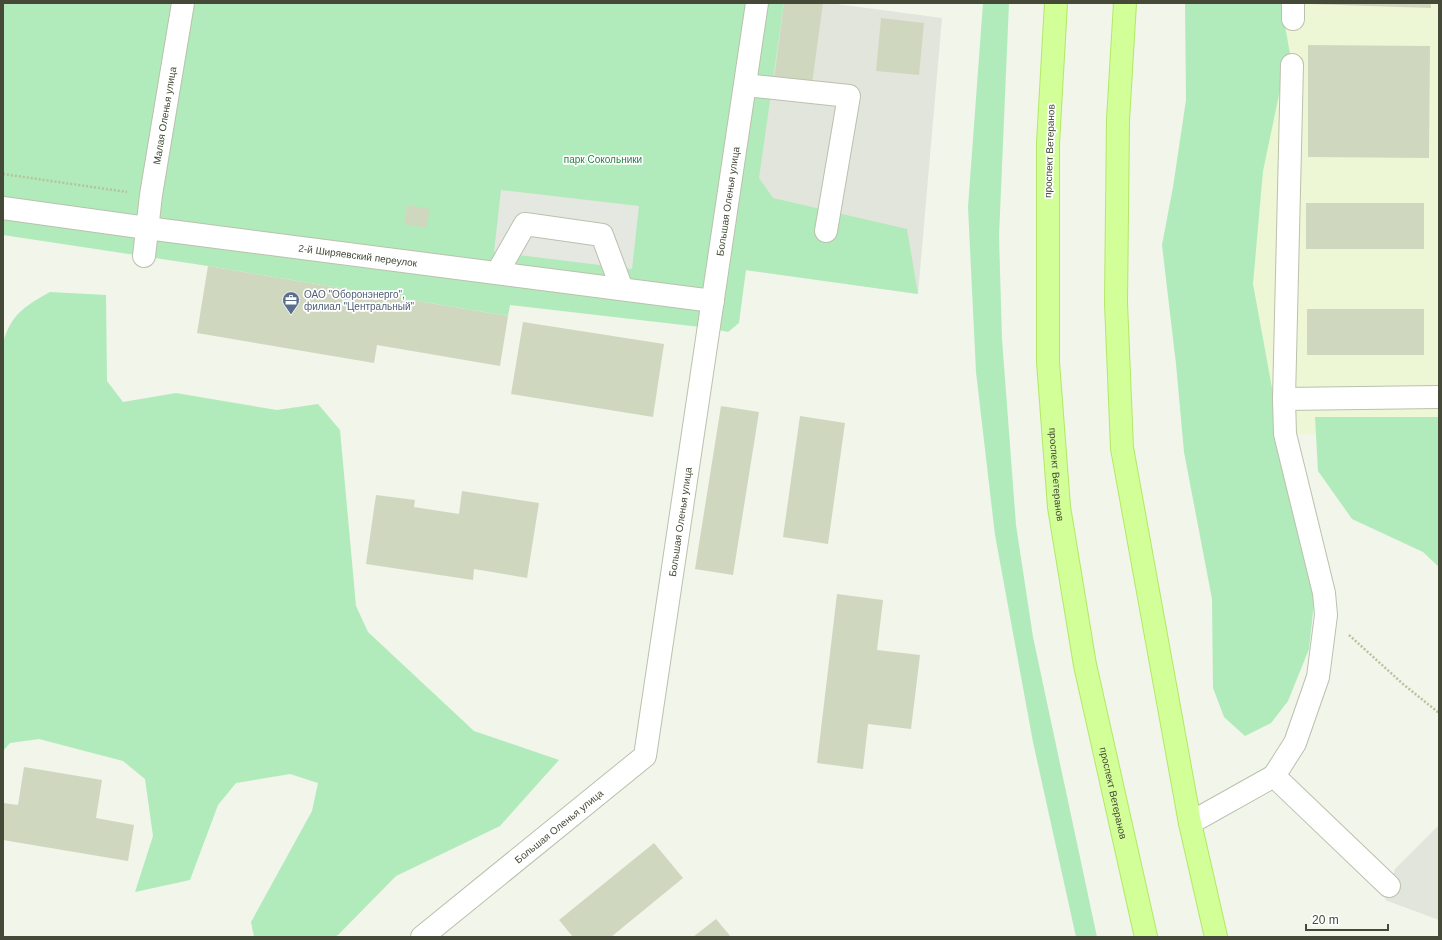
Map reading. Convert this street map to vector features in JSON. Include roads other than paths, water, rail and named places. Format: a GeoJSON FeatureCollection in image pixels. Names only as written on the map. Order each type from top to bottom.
{"type":"FeatureCollection","features":[{"type":"Feature","properties":{"kind":"main road","name":"проспект Ветеранов"},"geometry":{"type":"LineString","coordinates":[[1056,3],[1048,143],[1048,362],[1059,507],[1086,665],[1146,937]]}},
{"type":"Feature","properties":{"kind":"main road"},"geometry":{"type":"LineString","coordinates":[[1125,3],[1118,120],[1116,271],[1122,448],[1190,823],[1216,937]]}},
{"type":"Feature","properties":{"kind":"street","name":"Малая Оленья улица"},"geometry":{"type":"LineString","coordinates":[[144,256],[151,195],[183,3]]}},
{"type":"Feature","properties":{"kind":"street","name":"Большая Оленья улица"},"geometry":{"type":"LineString","coordinates":[[422,937],[645,756],[757,3]]}},
{"type":"Feature","properties":{"kind":"street"},"geometry":{"type":"LineString","coordinates":[[1190,823],[1274,776],[1295,743],[1318,677],[1326,615],[1324,594],[1286,434],[1284,400],[1292,65]]}},
{"type":"Feature","properties":{"kind":"street"},"geometry":{"type":"LineString","coordinates":[[745,85],[848,96],[826,232]]}},
{"type":"Feature","properties":{"kind":"street","name":"2-й Ширяевский переулок"},"geometry":{"type":"LineString","coordinates":[[3,208],[713,301]]}},
{"type":"Feature","properties":{"kind":"street"},"geometry":{"type":"LineString","coordinates":[[497,273],[525,224],[602,235],[622,290]]}},
{"type":"Feature","properties":{"kind":"street"},"geometry":{"type":"LineString","coordinates":[[1284,400],[1439,397]]}},
{"type":"Feature","properties":{"kind":"street"},"geometry":{"type":"LineString","coordinates":[[1274,776],[1389,886]]}},
{"type":"Feature","properties":{"kind":"place","name":"ОАО \"Оборонэнерго\", филиал \"Центральный\""},"geometry":{"type":"Point","coordinates":[291,315]}},
{"type":"Feature","properties":{"kind":"park label","name":"парк Сокольники"},"geometry":{"type":"Point","coordinates":[603,159]}}]}
